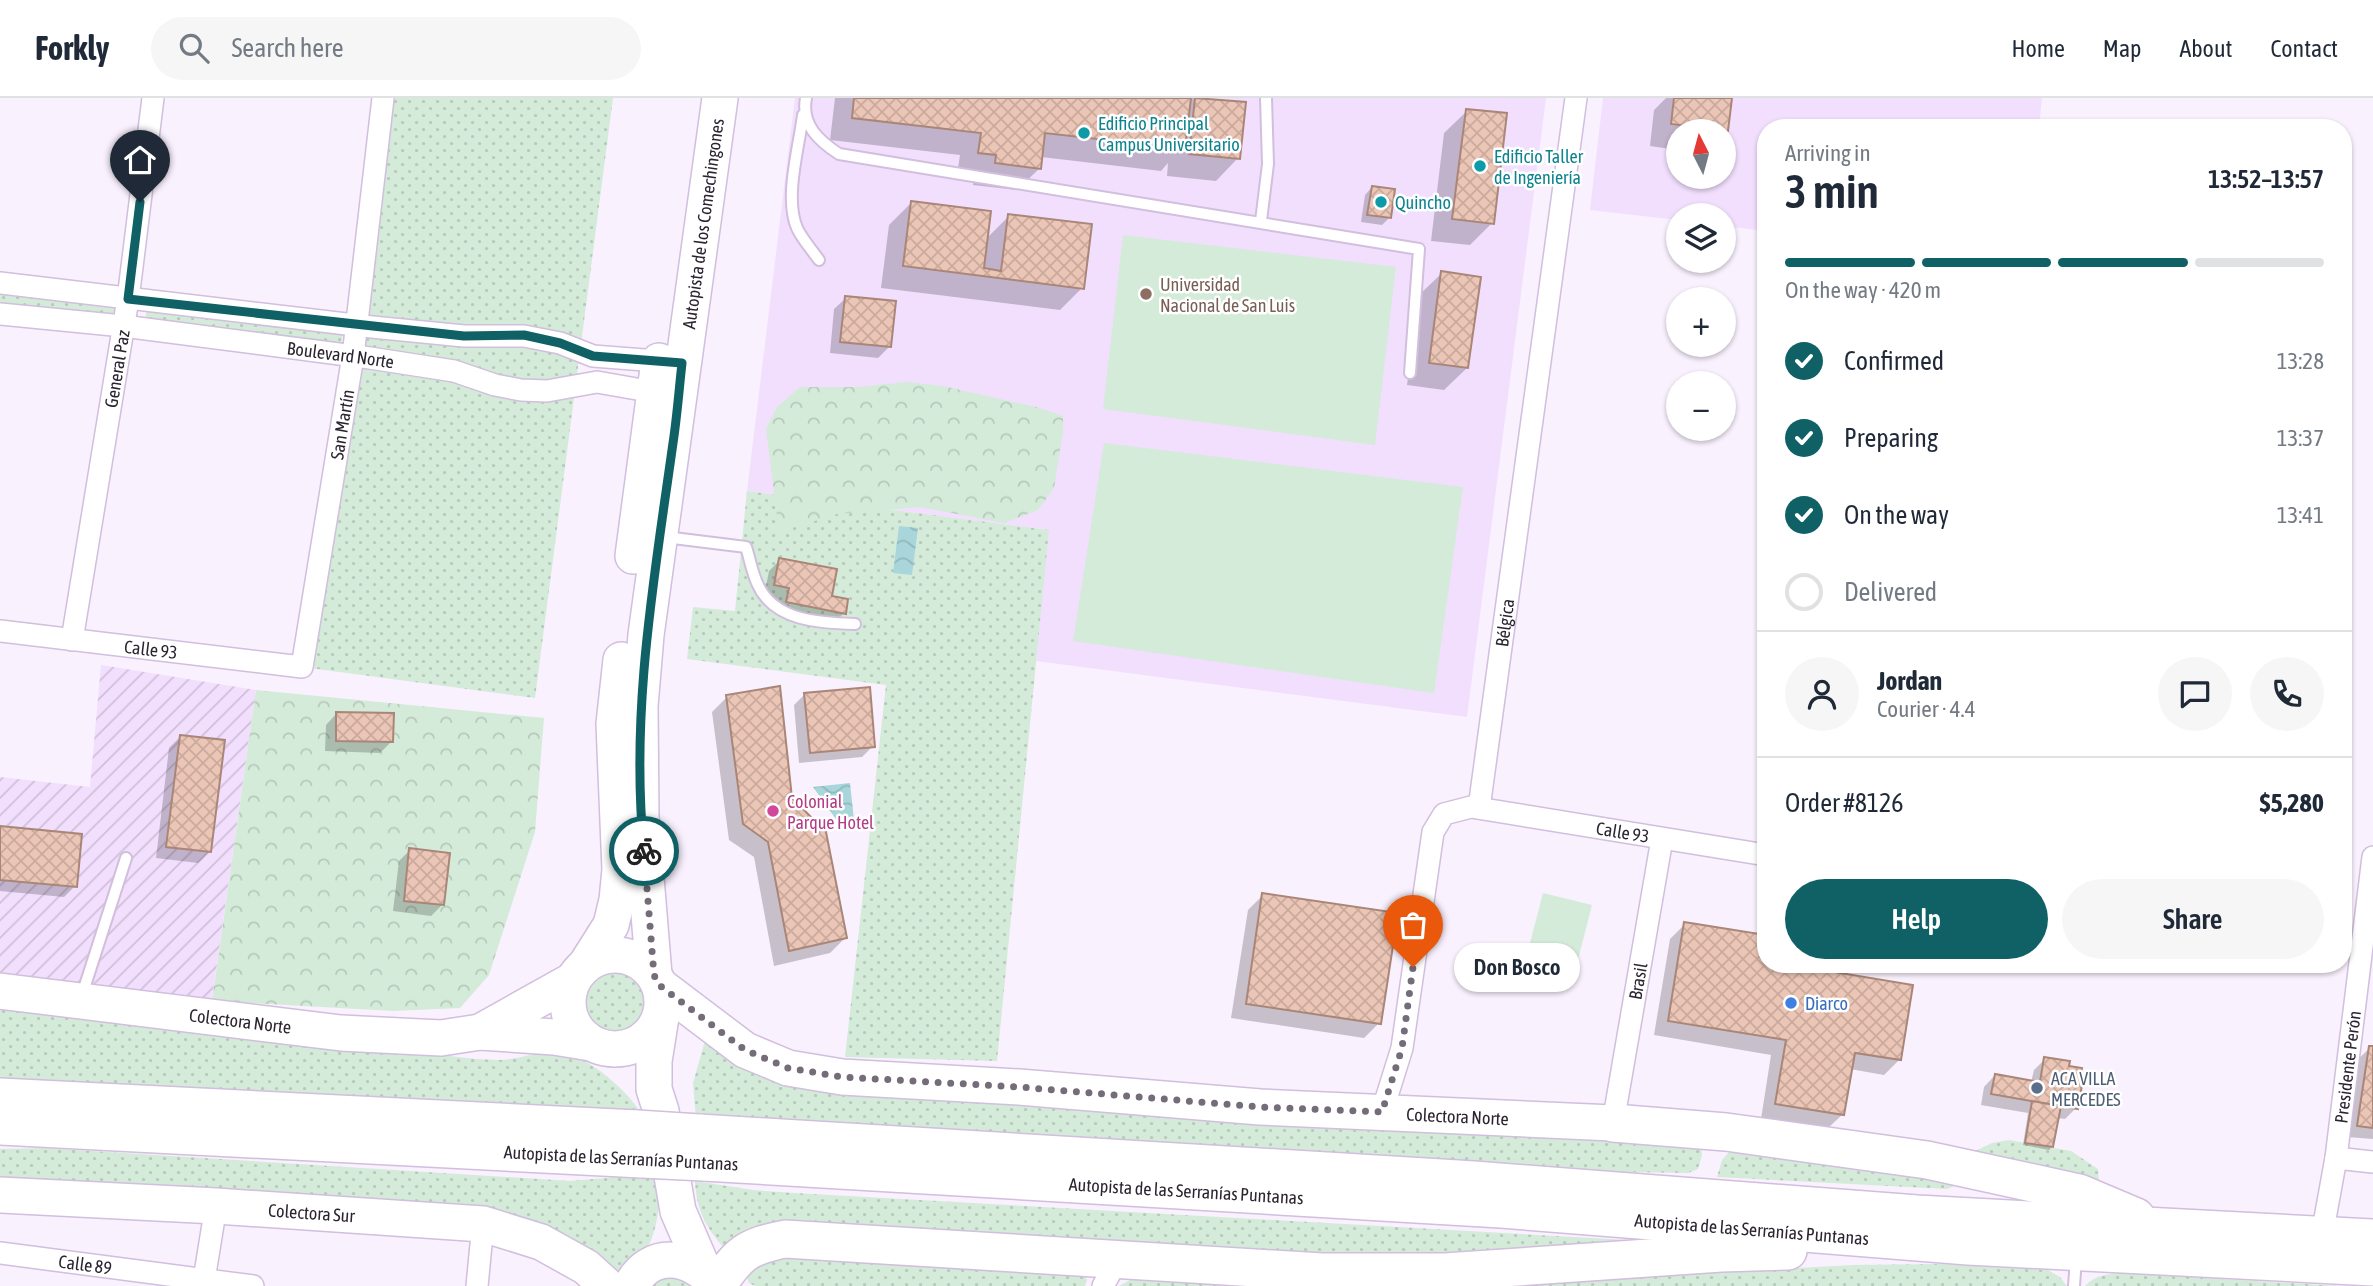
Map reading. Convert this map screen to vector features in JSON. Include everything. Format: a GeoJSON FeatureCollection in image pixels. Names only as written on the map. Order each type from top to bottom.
{"type":"FeatureCollection","features":[{"type":"Feature","properties":{"kind":"highway","name":"Autopista de las Serranías Puntanas"},"geometry":{"type":"LineString","coordinates":[[0,1097],[639,1144],[1474,1180],[1917,1214],[2373,1238]]}},
{"type":"Feature","properties":{"kind":"highway"},"geometry":{"type":"LineString","coordinates":[[1613,1124],[1727,1132],[1927,1160],[2079,1193],[2159,1227]]}},
{"type":"Feature","properties":{"kind":"highway","name":"Autopista de las Serranías Puntanas"},"geometry":{"type":"LineString","coordinates":[[0,1126],[152,1134],[639,1144]]}},
{"type":"Feature","properties":{"kind":"highway"},"geometry":{"type":"LineString","coordinates":[[0,1138],[152,1134]]}},
{"type":"Feature","properties":{"kind":"highway","name":"Autopista de las Serranías Puntanas"},"geometry":{"type":"LineString","coordinates":[[701,1147],[1968,1246],[2076,1269],[2373,1267]]}},
{"type":"Feature","properties":{"kind":"highway"},"geometry":{"type":"LineString","coordinates":[[712,1281],[734,1261],[759,1244],[785,1239],[1110,1273],[1446,1272],[1721,1253],[1968,1246]]}},
{"type":"Feature","properties":{"kind":"main road","name":"Autopista de los Comechingones"},"geometry":{"type":"LineString","coordinates":[[696,98],[669,378],[659,537],[640,706],[641,817],[658,991],[654,1089],[661,1111],[678,1211],[712,1281]]}},
{"type":"Feature","properties":{"kind":"main road","name":"Autopista de los Comechingones"},"geometry":{"type":"LineString","coordinates":[[580,972],[611,925],[617,900],[620,870],[614,724],[627,597],[720,98]]}},
{"type":"Feature","properties":{"kind":"main road"},"geometry":{"type":"LineString","coordinates":[[596,1046],[614,1050],[639,1043],[649,1035],[658,991],[644,964],[623,956],[601,956],[580,972],[568,994],[568,1008],[572,1022],[580,1034],[596,1046],[654,1089]]}},
{"type":"Feature","properties":{"kind":"main road","name":"Colectora Norte"},"geometry":{"type":"LineString","coordinates":[[480,1032],[580,972]]}},
{"type":"Feature","properties":{"kind":"main road","name":"Colectora Norte"},"geometry":{"type":"LineString","coordinates":[[0,991],[341,1033],[441,1038],[480,1032],[554,1037],[596,1046]]}},
{"type":"Feature","properties":{"kind":"main road","name":"Colectora Norte"},"geometry":{"type":"LineString","coordinates":[[658,991],[745,1050],[788,1068],[842,1077],[1019,1087],[1260,1107],[1613,1124]]}},
{"type":"Feature","properties":{"kind":"main road","name":"Colectora Sur"},"geometry":{"type":"LineString","coordinates":[[0,1195],[483,1224],[541,1242],[586,1267],[607,1286]]}},
{"type":"Feature","properties":{"kind":"main road"},"geometry":{"type":"LineString","coordinates":[[638,1277],[667,1238],[678,1211]]}},
{"type":"Feature","properties":{"kind":"main road"},"geometry":{"type":"LineString","coordinates":[[638,1277],[659,1262],[674,1260],[690,1263],[712,1281]]}},
{"type":"Feature","properties":{"kind":"street","name":"General Paz"},"geometry":{"type":"LineString","coordinates":[[72,640],[128,299],[153,98]]}},
{"type":"Feature","properties":{"kind":"street","name":"San Martín"},"geometry":{"type":"LineString","coordinates":[[302,667],[353,356],[383,98]]}},
{"type":"Feature","properties":{"kind":"street","name":"Bélgica"},"geometry":{"type":"LineString","coordinates":[[1479,808],[1576,98]]}},
{"type":"Feature","properties":{"kind":"street","name":"Boulevard Norte"},"geometry":{"type":"LineString","coordinates":[[0,283],[356,326],[464,336],[524,335],[560,343],[593,356],[669,378]]}},
{"type":"Feature","properties":{"kind":"street","name":"Boulevard Norte"},"geometry":{"type":"LineString","coordinates":[[0,314],[122,326],[353,356],[454,371],[495,385],[521,390],[547,391],[592,382],[669,378]]}},
{"type":"Feature","properties":{"kind":"street","name":"Calle 93"},"geometry":{"type":"LineString","coordinates":[[0,631],[302,667]]}},
{"type":"Feature","properties":{"kind":"street"},"geometry":{"type":"LineString","coordinates":[[1382,1112],[1402,1048],[1433,832],[1444,814],[1471,807],[1479,808]]}},
{"type":"Feature","properties":{"kind":"street","name":"Calle 93"},"geometry":{"type":"LineString","coordinates":[[1479,808],[1757,854]]}},
{"type":"Feature","properties":{"kind":"street","name":"Brasil"},"geometry":{"type":"LineString","coordinates":[[1613,1124],[1662,839]]}},
{"type":"Feature","properties":{"kind":"street","name":"Presidente Perón"},"geometry":{"type":"LineString","coordinates":[[2352,951],[2373,857]]}},
{"type":"Feature","properties":{"kind":"street","name":"Presidente Perón"},"geometry":{"type":"LineString","coordinates":[[2322,1235],[2336,1158],[2350,973]]}},
{"type":"Feature","properties":{"kind":"street"},"geometry":{"type":"LineString","coordinates":[[2336,1158],[2373,1162]]}},
{"type":"Feature","properties":{"kind":"street"},"geometry":{"type":"LineString","coordinates":[[204,1282],[216,1206]]}},
{"type":"Feature","properties":{"kind":"street"},"geometry":{"type":"LineString","coordinates":[[477,1286],[483,1224]]}},
{"type":"Feature","properties":{"kind":"street","name":"Calle 89"},"geometry":{"type":"LineString","coordinates":[[0,1253],[204,1282],[253,1286]]}},
{"type":"Feature","properties":{"kind":"lane"},"geometry":{"type":"LineString","coordinates":[[1261,221],[1268,164],[1266,98]]}},
{"type":"Feature","properties":{"kind":"lane"},"geometry":{"type":"LineString","coordinates":[[806,102],[808,123],[817,140],[839,154],[1419,249],[1410,373]]}},
{"type":"Feature","properties":{"kind":"lane"},"geometry":{"type":"LineString","coordinates":[[806,102],[792,190],[792,209],[797,229],[819,260]]}},
{"type":"Feature","properties":{"kind":"lane"},"geometry":{"type":"LineString","coordinates":[[659,537],[746,547],[758,585],[769,603],[788,615],[855,624]]}},
{"type":"Feature","properties":{"kind":"lane"},"geometry":{"type":"LineString","coordinates":[[80,1001],[126,858]]}},
{"type":"Feature","properties":{"kind":"shaded area","name":"Universidad Nacional de San Luis"},"geometry":{"type":"Polygon","coordinates":[[[795,98],[1546,98],[1467,717],[1036,661],[1048,530],[747,491],[795,98]]]}},
{"type":"Feature","properties":{"kind":"shaded area"},"geometry":{"type":"Polygon","coordinates":[[[1603,98],[2042,98],[2040,119],[1757,119],[1757,230],[1736,227],[1736,203],[1666,203],[1666,219],[1590,210],[1603,98]]]}},
{"type":"Feature","properties":{"kind":"shaded area"},"geometry":{"type":"Polygon","coordinates":[[[101,665],[256,690],[211,1006],[0,979],[0,777],[90,787],[101,665]]]}},
{"type":"Feature","properties":{"kind":"green space"},"geometry":{"type":"Polygon","coordinates":[[[383,98],[613,98],[535,698],[302,667],[383,98]]]}},
{"type":"Feature","properties":{"kind":"green space"},"geometry":{"type":"Polygon","coordinates":[[[1123,235],[1396,267],[1375,445],[1103,409],[1123,235]]]}},
{"type":"Feature","properties":{"kind":"green space"},"geometry":{"type":"Polygon","coordinates":[[[0,290],[115,305],[113,319],[0,305],[0,290]]]}},
{"type":"Feature","properties":{"kind":"green space"},"geometry":{"type":"Polygon","coordinates":[[[147,307],[343,332],[341,347],[145,322],[147,307]]]}},
{"type":"Feature","properties":{"kind":"green space"},"geometry":{"type":"Polygon","coordinates":[[[908,382],[943,386],[1040,408],[1063,416],[1054,488],[1038,510],[1004,523],[920,507],[837,514],[779,532],[766,429],[777,407],[800,387],[855,387],[908,382]]]}},
{"type":"Feature","properties":{"kind":"green space"},"geometry":{"type":"Polygon","coordinates":[[[1104,443],[1463,487],[1434,693],[1073,641],[1104,443]]]}},
{"type":"Feature","properties":{"kind":"green space"},"geometry":{"type":"Polygon","coordinates":[[[747,491],[1049,530],[997,1061],[845,1057],[886,685],[687,659],[693,607],[735,611],[747,491]]]}},
{"type":"Feature","properties":{"kind":"green space"},"geometry":{"type":"Polygon","coordinates":[[[256,690],[544,718],[535,832],[489,975],[460,1008],[393,1011],[212,1001],[256,690]]]}},
{"type":"Feature","properties":{"kind":"green space"},"geometry":{"type":"Polygon","coordinates":[[[1543,893],[1592,905],[1571,987],[1522,974],[1543,893]]]}},
{"type":"Feature","properties":{"kind":"green space"},"geometry":{"type":"Polygon","coordinates":[[[608,965],[622,965],[636,971],[646,981],[652,1002],[646,1023],[636,1033],[622,1039],[608,1039],[594,1033],[584,1023],[578,1009],[578,995],[584,981],[594,971],[608,965]]]}},
{"type":"Feature","properties":{"kind":"green space"},"geometry":{"type":"Polygon","coordinates":[[[0,1003],[476,1059],[506,1060],[559,1052],[583,1060],[608,1077],[629,1097],[644,1118],[0,1079],[0,1003]]]}},
{"type":"Feature","properties":{"kind":"green space"},"geometry":{"type":"Polygon","coordinates":[[[706,1037],[741,1062],[1701,1144],[1702,1155],[1698,1169],[1688,1173],[1561,1171],[696,1119],[693,1083],[706,1037]]]}},
{"type":"Feature","properties":{"kind":"green space"},"geometry":{"type":"Polygon","coordinates":[[[2009,1140],[2071,1151],[2098,1169],[2099,1183],[1972,1161],[1975,1151],[1992,1143],[2009,1140]]]}},
{"type":"Feature","properties":{"kind":"green space"},"geometry":{"type":"Polygon","coordinates":[[[44,1148],[570,1181],[630,1176],[661,1177],[660,1194],[653,1236],[641,1260],[622,1286],[557,1238],[0,1187],[0,1149],[44,1148]]]}},
{"type":"Feature","properties":{"kind":"green space"},"geometry":{"type":"Polygon","coordinates":[[[1730,1151],[1910,1166],[1957,1185],[1947,1189],[1717,1177],[1722,1160],[1730,1151]]]}},
{"type":"Feature","properties":{"kind":"green space"},"geometry":{"type":"Polygon","coordinates":[[[695,1181],[794,1193],[1717,1245],[1422,1262],[725,1249],[703,1218],[695,1181]]]}},
{"type":"Feature","properties":{"kind":"green space"},"geometry":{"type":"Polygon","coordinates":[[[781,1250],[1084,1274],[1087,1280],[1085,1286],[755,1286],[749,1283],[746,1274],[781,1250]]]}},
{"type":"Feature","properties":{"kind":"green space"},"geometry":{"type":"Polygon","coordinates":[[[1940,1264],[2048,1270],[2060,1277],[2067,1286],[1451,1286],[1853,1265],[1940,1264]]]}},
{"type":"Feature","properties":{"kind":"green space"},"geometry":{"type":"Polygon","coordinates":[[[662,1269],[704,1286],[640,1286],[662,1269]]]}},
{"type":"Feature","properties":{"kind":"green space"},"geometry":{"type":"Polygon","coordinates":[[[2121,1273],[2339,1286],[2085,1286],[2097,1277],[2121,1273]]]}},
{"type":"Feature","properties":{"kind":"green space"},"geometry":{"type":"Polygon","coordinates":[[[1137,1276],[1295,1286],[1119,1286],[1137,1276]]]}},
{"type":"Feature","properties":{"kind":"water"},"geometry":{"type":"Polygon","coordinates":[[[899,526],[918,528],[912,575],[893,573],[899,526]]]}},
{"type":"Feature","properties":{"kind":"water"},"geometry":{"type":"Polygon","coordinates":[[[850,783],[854,820],[838,822],[813,787],[850,783]]]}},
{"type":"Feature","properties":{"kind":"building","name":"Edificio Principal Campus Universitario"},"geometry":{"type":"Polygon","coordinates":[[[854,98],[1191,98],[1185,149],[1045,133],[1041,169],[995,163],[996,155],[978,153],[981,133],[852,118],[854,98]]]}},
{"type":"Feature","properties":{"kind":"building"},"geometry":{"type":"Polygon","coordinates":[[[1195,98],[1246,102],[1240,159],[1189,154],[1195,98]]]}},
{"type":"Feature","properties":{"kind":"building"},"geometry":{"type":"Polygon","coordinates":[[[1674,98],[1732,98],[1729,119],[1672,119],[1674,98]]]}},
{"type":"Feature","properties":{"kind":"building","name":"Edificio Taller de Ingeniería"},"geometry":{"type":"Polygon","coordinates":[[[1466,109],[1507,113],[1494,224],[1452,219],[1466,109]]]}},
{"type":"Feature","properties":{"kind":"building","name":"Quincho"},"geometry":{"type":"Polygon","coordinates":[[[1372,186],[1395,189],[1391,218],[1367,215],[1372,186]]]}},
{"type":"Feature","properties":{"kind":"building"},"geometry":{"type":"Polygon","coordinates":[[[911,201],[991,211],[984,268],[1001,271],[1008,214],[1092,224],[1084,289],[903,266],[911,201]]]}},
{"type":"Feature","properties":{"kind":"building"},"geometry":{"type":"Polygon","coordinates":[[[1441,271],[1481,277],[1468,368],[1429,363],[1441,271]]]}},
{"type":"Feature","properties":{"kind":"building"},"geometry":{"type":"Polygon","coordinates":[[[845,296],[896,301],[891,347],[840,342],[845,296]]]}},
{"type":"Feature","properties":{"kind":"building"},"geometry":{"type":"Polygon","coordinates":[[[779,558],[837,569],[832,596],[848,599],[846,614],[786,602],[789,588],[774,585],[779,558]]]}},
{"type":"Feature","properties":{"kind":"building","name":"Colonial Parque Hotel"},"geometry":{"type":"Polygon","coordinates":[[[780,686],[792,798],[826,832],[847,938],[789,951],[768,842],[743,824],[726,695],[780,686]]]}},
{"type":"Feature","properties":{"kind":"building"},"geometry":{"type":"Polygon","coordinates":[[[870,687],[875,747],[810,753],[804,693],[870,687]]]}},
{"type":"Feature","properties":{"kind":"building"},"geometry":{"type":"Polygon","coordinates":[[[336,712],[394,713],[393,742],[336,741],[336,712]]]}},
{"type":"Feature","properties":{"kind":"building"},"geometry":{"type":"Polygon","coordinates":[[[180,735],[225,740],[211,852],[166,847],[180,735]]]}},
{"type":"Feature","properties":{"kind":"building"},"geometry":{"type":"Polygon","coordinates":[[[0,826],[82,834],[77,887],[0,880],[0,826]]]}},
{"type":"Feature","properties":{"kind":"building"},"geometry":{"type":"Polygon","coordinates":[[[409,848],[450,853],[444,905],[404,901],[409,848]]]}},
{"type":"Feature","properties":{"kind":"building"},"geometry":{"type":"Polygon","coordinates":[[[1262,893],[1398,913],[1381,1024],[1246,1004],[1262,893]]]}},
{"type":"Feature","properties":{"kind":"building","name":"Diarco"},"geometry":{"type":"Polygon","coordinates":[[[1684,922],[1757,934],[1757,973],[1840,973],[1913,985],[1901,1060],[1855,1053],[1844,1115],[1775,1104],[1786,1040],[1668,1021],[1684,922]]]}},
{"type":"Feature","properties":{"kind":"building"},"geometry":{"type":"Polygon","coordinates":[[[2369,1046],[2373,1046],[2373,1128],[2357,1126],[2369,1046]]]}},
{"type":"Feature","properties":{"kind":"building","name":"ACA VILLA MERCEDES"},"geometry":{"type":"Polygon","coordinates":[[[2044,1057],[2070,1061],[2069,1066],[2082,1068],[2078,1109],[1991,1094],[1995,1074],[2040,1082],[2044,1057]]]}},
{"type":"Feature","properties":{"kind":"building"},"geometry":{"type":"Polygon","coordinates":[[[2032,1101],[2061,1106],[2053,1147],[2025,1143],[2032,1101]]]}},
{"type":"Feature","properties":{"kind":"way so far"},"geometry":{"type":"LineString","coordinates":[[644,851],[654,975],[659,985],[745,1050],[788,1068],[842,1077],[1019,1087],[1260,1107],[1382,1112],[1402,1048],[1413,967]]}},
{"type":"Feature","properties":{"kind":"place","name":"Edificio Principal Campus Universitario"},"geometry":{"type":"Point","coordinates":[1084,133]}},
{"type":"Feature","properties":{"kind":"place","name":"Edificio Taller de Ingeniería"},"geometry":{"type":"Point","coordinates":[1480,166]}},
{"type":"Feature","properties":{"kind":"place","name":"Quincho"},"geometry":{"type":"Point","coordinates":[1381,202]}},
{"type":"Feature","properties":{"kind":"place","name":"Universidad Nacional de San Luis"},"geometry":{"type":"Point","coordinates":[1146,294]}},
{"type":"Feature","properties":{"kind":"place","name":"Colonial Parque Hotel"},"geometry":{"type":"Point","coordinates":[773,811]}},
{"type":"Feature","properties":{"kind":"place","name":"Don Bosco"},"geometry":{"type":"Point","coordinates":[1413,967]}},
{"type":"Feature","properties":{"kind":"place","name":"Diarco"},"geometry":{"type":"Point","coordinates":[1791,1003]}},
{"type":"Feature","properties":{"kind":"place","name":"ACA VILLA MERCEDES"},"geometry":{"type":"Point","coordinates":[2037,1088]}},
{"type":"Feature","properties":{"kind":"route"},"geometry":{"type":"LineString","coordinates":[[140,202],[128,299],[464,336],[524,335],[560,343],[593,356],[682,363],[674,440],[646,635],[640,706],[644,851]]}}]}
